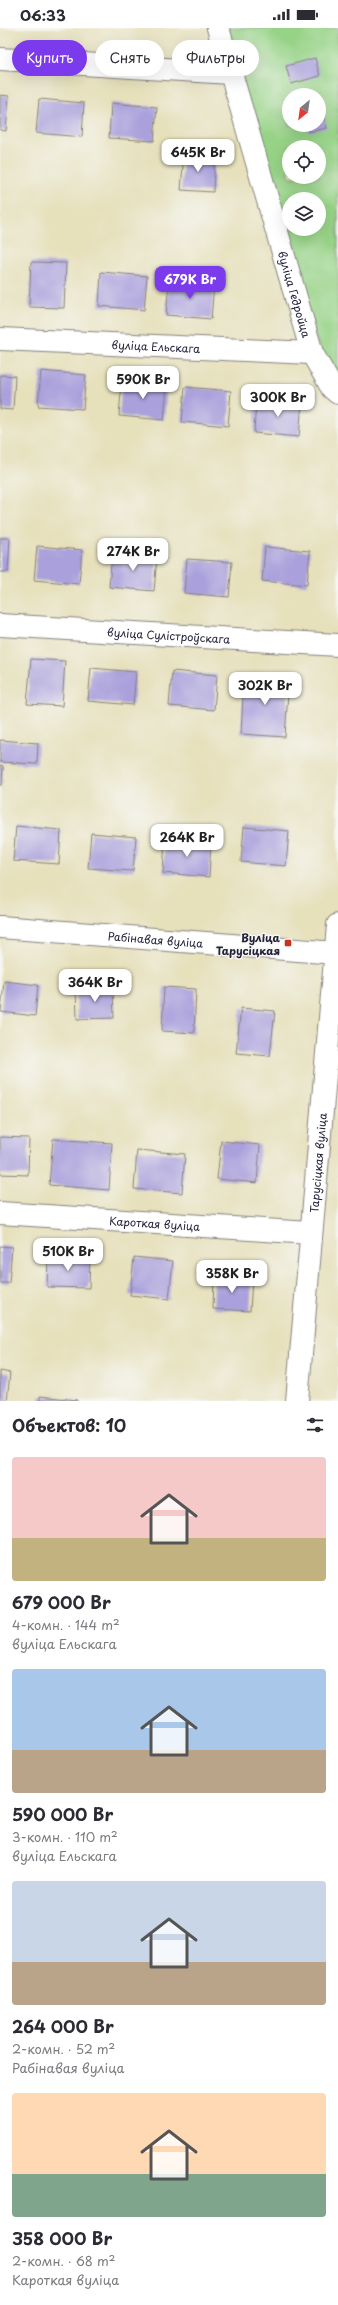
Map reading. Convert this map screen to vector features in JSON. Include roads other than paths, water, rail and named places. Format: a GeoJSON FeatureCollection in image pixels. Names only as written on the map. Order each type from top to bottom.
{"type":"FeatureCollection","features":[{"type":"Feature","properties":{"kind":"street","name":"вуліца Гедройца"},"geometry":{"type":"LineString","coordinates":[[218,28],[221,40]]}},
{"type":"Feature","properties":{"kind":"street"},"geometry":{"type":"LineString","coordinates":[[0,59],[172,69]]}},
{"type":"Feature","properties":{"kind":"street","name":"вуліца Гедройца"},"geometry":{"type":"LineString","coordinates":[[232,76],[312,353],[332,388],[338,393]]}},
{"type":"Feature","properties":{"kind":"street","name":"вуліца Ельскага"},"geometry":{"type":"LineString","coordinates":[[0,339],[312,353]]}},
{"type":"Feature","properties":{"kind":"street","name":"вуліца Сулістроўскага"},"geometry":{"type":"LineString","coordinates":[[0,625],[338,645]]}},
{"type":"Feature","properties":{"kind":"street","name":"Тарусіцкая вуліца"},"geometry":{"type":"LineString","coordinates":[[296,1401],[338,925]]}},
{"type":"Feature","properties":{"kind":"street","name":"Рабінавая вуліца"},"geometry":{"type":"LineString","coordinates":[[0,926],[336,953]]}},
{"type":"Feature","properties":{"kind":"street","name":"Кароткая вуліца"},"geometry":{"type":"LineString","coordinates":[[0,1213],[310,1233]]}},
{"type":"Feature","properties":{"kind":"place","name":"Вуліца Тарусіцкая"},"geometry":{"type":"Point","coordinates":[288,943]}}]}
